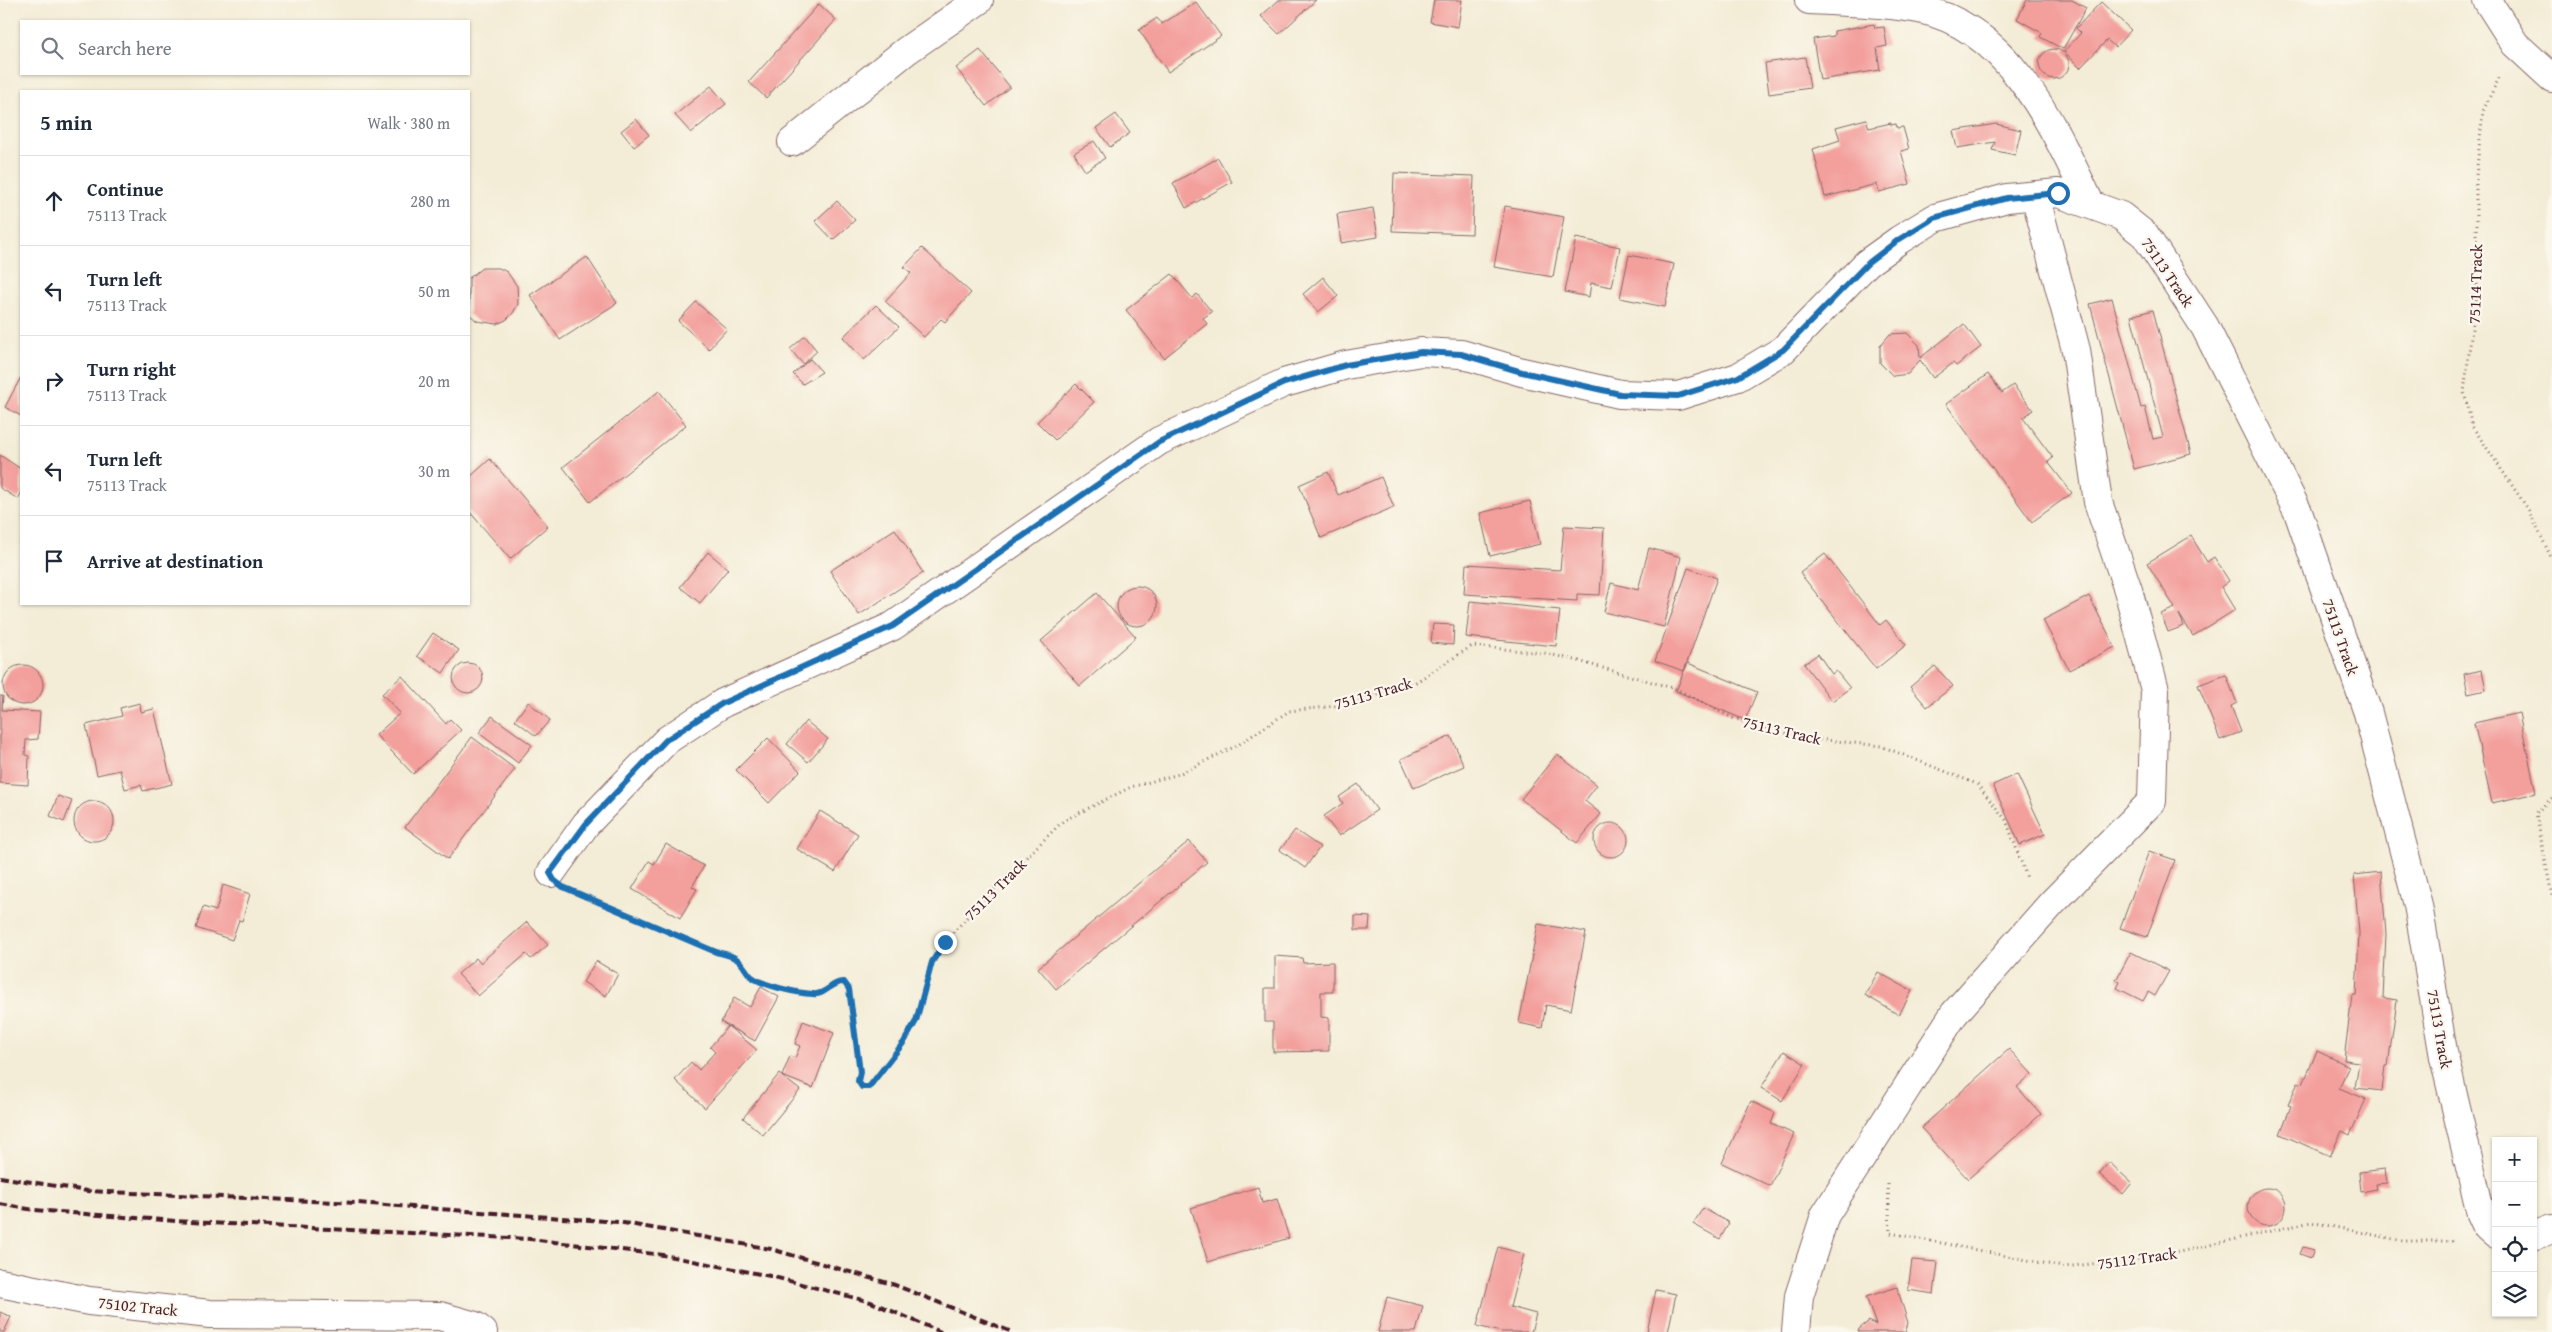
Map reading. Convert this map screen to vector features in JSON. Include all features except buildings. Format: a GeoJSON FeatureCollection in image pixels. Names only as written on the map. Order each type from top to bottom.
{"type":"FeatureCollection","features":[{"type":"Feature","properties":{"kind":"street"},"geometry":{"type":"LineString","coordinates":[[792,142],[906,50],[979,0]]}},
{"type":"Feature","properties":{"kind":"street"},"geometry":{"type":"LineString","coordinates":[[1809,0],[1868,3],[1920,9],[1952,21],[1985,40],[2016,69],[2058,136],[2090,203]]}},
{"type":"Feature","properties":{"kind":"street"},"geometry":{"type":"LineString","coordinates":[[2486,0],[2515,44],[2552,78]]}},
{"type":"Feature","properties":{"kind":"street","name":"75113 Track"},"geometry":{"type":"LineString","coordinates":[[550,873],[586,824],[666,740],[723,703],[893,626],[1159,442],[1284,383],[1346,365],[1421,352],[1461,354],[1522,372],[1620,394],[1678,396],[1738,377],[1783,350],[1867,264],[1898,240],[1934,218],[2007,198],[2058,193],[2090,203],[2121,216],[2145,236],[2205,328],[2298,512],[2368,713],[2418,905],[2444,1057],[2481,1214],[2487,1227],[2492,1231]]}},
{"type":"Feature","properties":{"kind":"street"},"geometry":{"type":"LineString","coordinates":[[1796,1332],[1799,1296],[1825,1215],[1954,1014],[2052,903],[2152,801],[2155,690],[2128,590],[2098,502],[2076,350],[2035,195]]}},
{"type":"Feature","properties":{"kind":"street"},"geometry":{"type":"LineString","coordinates":[[2537,1235],[2552,1229]]}},
{"type":"Feature","properties":{"kind":"street","name":"75102 Track"},"geometry":{"type":"LineString","coordinates":[[0,1283],[89,1301],[210,1314],[440,1316],[475,1326],[483,1332]]}},
{"type":"Feature","properties":{"kind":"path","name":"75114 Track"},"geometry":{"type":"LineString","coordinates":[[2515,44],[2483,111],[2476,176],[2476,298],[2464,392],[2472,426],[2528,509],[2552,559]]}},
{"type":"Feature","properties":{"kind":"path","name":"75113 Track"},"geometry":{"type":"LineString","coordinates":[[550,873],[554,880],[563,887],[716,952],[733,956],[739,960],[748,974],[759,981],[815,995],[825,992],[837,983],[844,982],[849,989],[853,1016],[860,1072],[858,1081],[862,1087],[869,1087],[904,1042],[916,1021],[932,962],[945,942],[976,907],[1063,822],[1131,787],[1179,774],[1230,749],[1289,711],[1345,704],[1413,684],[1472,646],[1544,653],[1585,663],[1676,689],[1733,718],[1799,737],[1881,746],[1977,784],[2006,820],[2031,887]]}},
{"type":"Feature","properties":{"kind":"path"},"geometry":{"type":"LineString","coordinates":[[2552,798],[2536,812],[2552,896]]}},
{"type":"Feature","properties":{"kind":"path","name":"75112 Track"},"geometry":{"type":"LineString","coordinates":[[1888,1177],[1890,1233],[2063,1267],[2157,1257],[2311,1222],[2403,1242],[2459,1241]]}},
{"type":"Feature","properties":{"kind":"railway"},"geometry":{"type":"LineString","coordinates":[[0,1177],[87,1191],[357,1203],[618,1222],[771,1249],[895,1285],[1012,1332]]}},
{"type":"Feature","properties":{"kind":"railway"},"geometry":{"type":"LineString","coordinates":[[0,1204],[34,1210],[189,1222],[530,1239],[663,1255],[770,1276],[871,1302],[941,1332]]}},
{"type":"Feature","properties":{"kind":"route"},"geometry":{"type":"LineString","coordinates":[[945,942],[932,962],[916,1021],[904,1042],[869,1087],[862,1087],[858,1081],[860,1072],[849,989],[844,982],[837,983],[825,992],[815,995],[759,981],[748,974],[739,960],[733,956],[716,952],[563,887],[554,880],[550,873],[586,824],[666,740],[723,703],[893,626],[1159,442],[1284,383],[1346,365],[1421,352],[1461,354],[1522,372],[1620,394],[1678,396],[1738,377],[1783,350],[1867,264],[1898,240],[1934,218],[2007,198],[2058,193]]}}]}
